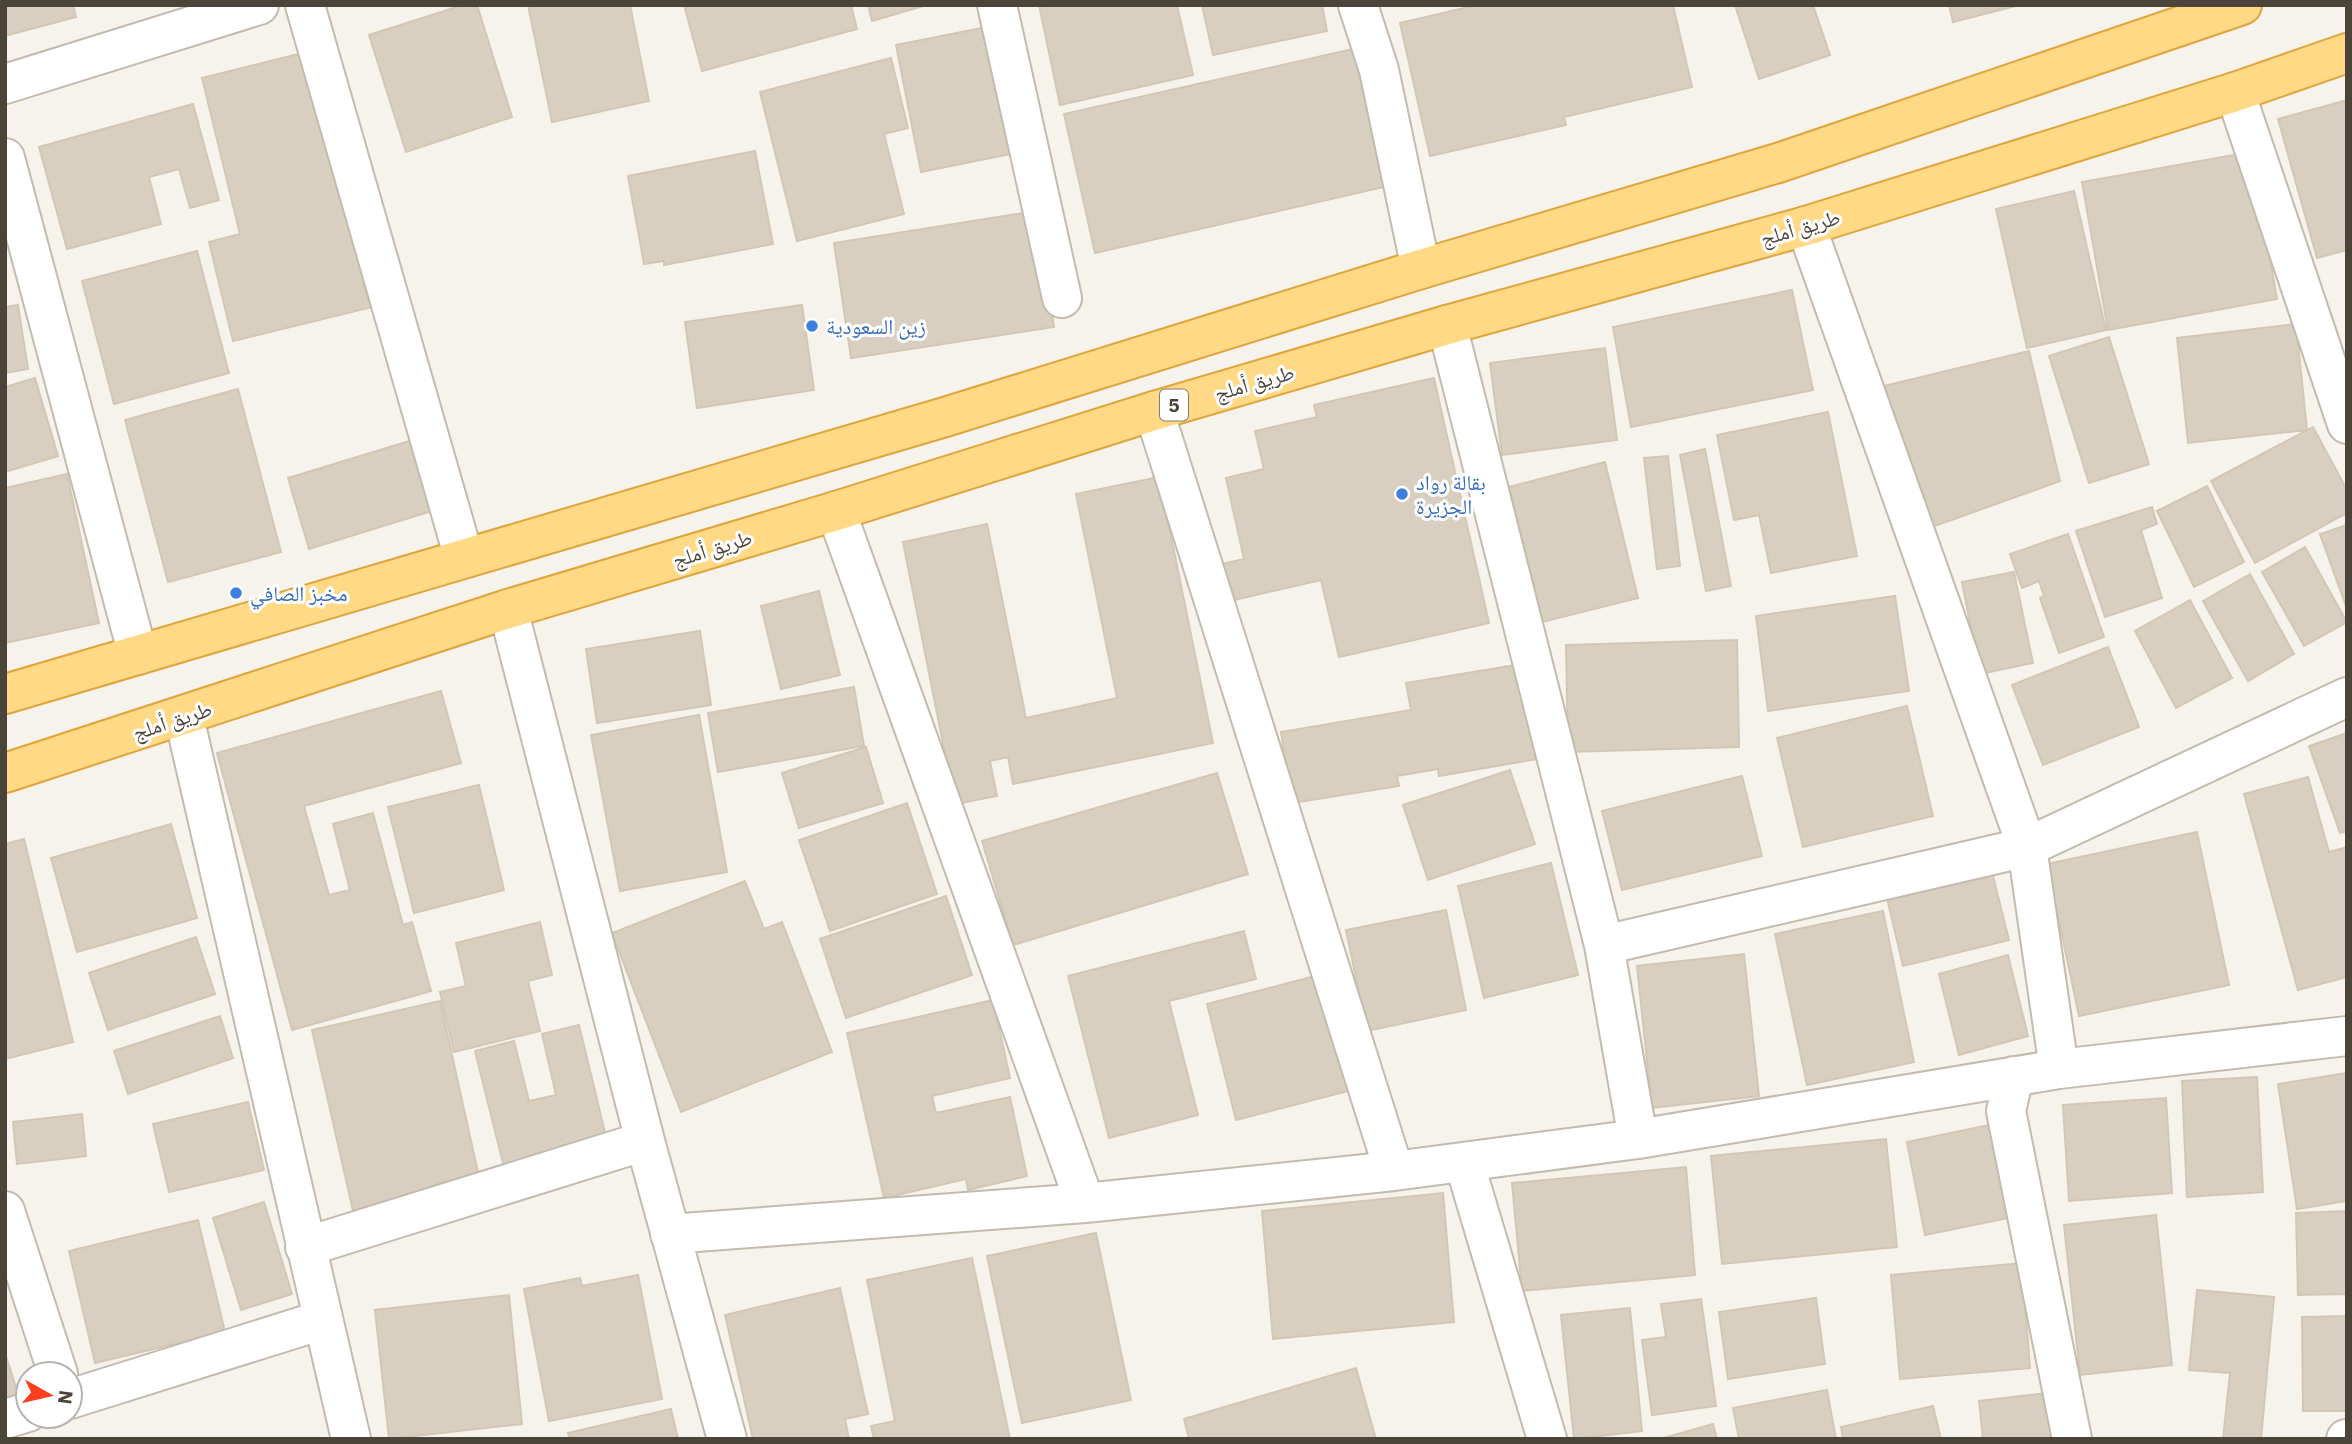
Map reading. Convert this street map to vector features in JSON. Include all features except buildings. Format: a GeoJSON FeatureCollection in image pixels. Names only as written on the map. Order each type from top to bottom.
{"type":"FeatureCollection","features":[{"type":"Feature","properties":{"kind":"highway"},"geometry":{"type":"LineString","coordinates":[[5,694],[945,416],[1421,269],[1778,163],[2242,5]]}},
{"type":"Feature","properties":{"kind":"highway","name":"طريق أملج"},"geometry":{"type":"LineString","coordinates":[[5,773],[184,717],[508,609],[836,511],[1154,411],[1447,325],[1806,226],[2235,92],[2347,53]]}},
{"type":"Feature","properties":{"kind":"street"},"geometry":{"type":"LineString","coordinates":[[5,84],[259,5]]}},
{"type":"Feature","properties":{"kind":"street"},"geometry":{"type":"LineString","coordinates":[[305,5],[464,558]]}},
{"type":"Feature","properties":{"kind":"street"},"geometry":{"type":"LineString","coordinates":[[997,5],[1062,298]]}},
{"type":"Feature","properties":{"kind":"street"},"geometry":{"type":"LineString","coordinates":[[1358,5],[1379,70],[1421,269]]}},
{"type":"Feature","properties":{"kind":"street"},"geometry":{"type":"LineString","coordinates":[[2235,92],[2347,424]]}},
{"type":"Feature","properties":{"kind":"street"},"geometry":{"type":"LineString","coordinates":[[5,158],[138,655]]}},
{"type":"Feature","properties":{"kind":"street"},"geometry":{"type":"LineString","coordinates":[[1806,226],[2027,847],[2059,1069]]}},
{"type":"Feature","properties":{"kind":"street"},"geometry":{"type":"LineString","coordinates":[[1447,325],[1604,945],[1639,1139]]}},
{"type":"Feature","properties":{"kind":"street"},"geometry":{"type":"LineString","coordinates":[[1154,411],[1394,1171]]}},
{"type":"Feature","properties":{"kind":"street"},"geometry":{"type":"LineString","coordinates":[[836,511],[1085,1203]]}},
{"type":"Feature","properties":{"kind":"street"},"geometry":{"type":"LineString","coordinates":[[508,609],[645,1141],[727,1439]]}},
{"type":"Feature","properties":{"kind":"street"},"geometry":{"type":"LineString","coordinates":[[1604,945],[2027,847],[2347,697]]}},
{"type":"Feature","properties":{"kind":"street"},"geometry":{"type":"LineString","coordinates":[[184,717],[351,1439]]}},
{"type":"Feature","properties":{"kind":"street"},"geometry":{"type":"LineString","coordinates":[[670,1234],[1085,1203],[1394,1171],[1639,1139],[2059,1069],[2347,1036]]}},
{"type":"Feature","properties":{"kind":"street"},"geometry":{"type":"LineString","coordinates":[[2014,1076],[2006,1111],[2072,1439]]}},
{"type":"Feature","properties":{"kind":"street"},"geometry":{"type":"LineString","coordinates":[[305,1247],[645,1141]]}},
{"type":"Feature","properties":{"kind":"street"},"geometry":{"type":"LineString","coordinates":[[1464,1162],[1547,1439]]}},
{"type":"Feature","properties":{"kind":"street"},"geometry":{"type":"LineString","coordinates":[[5,1211],[53,1360]]}},
{"type":"Feature","properties":{"kind":"street"},"geometry":{"type":"LineString","coordinates":[[84,1395],[323,1320]]}},
{"type":"Feature","properties":{"kind":"place","name":"زين السعودية"},"geometry":{"type":"Point","coordinates":[812,326]}},
{"type":"Feature","properties":{"kind":"place","name":"بقالة رواد الجزيرة"},"geometry":{"type":"Point","coordinates":[1402,494]}},
{"type":"Feature","properties":{"kind":"place","name":"مخبز الصافي"},"geometry":{"type":"Point","coordinates":[236,593]}}]}
